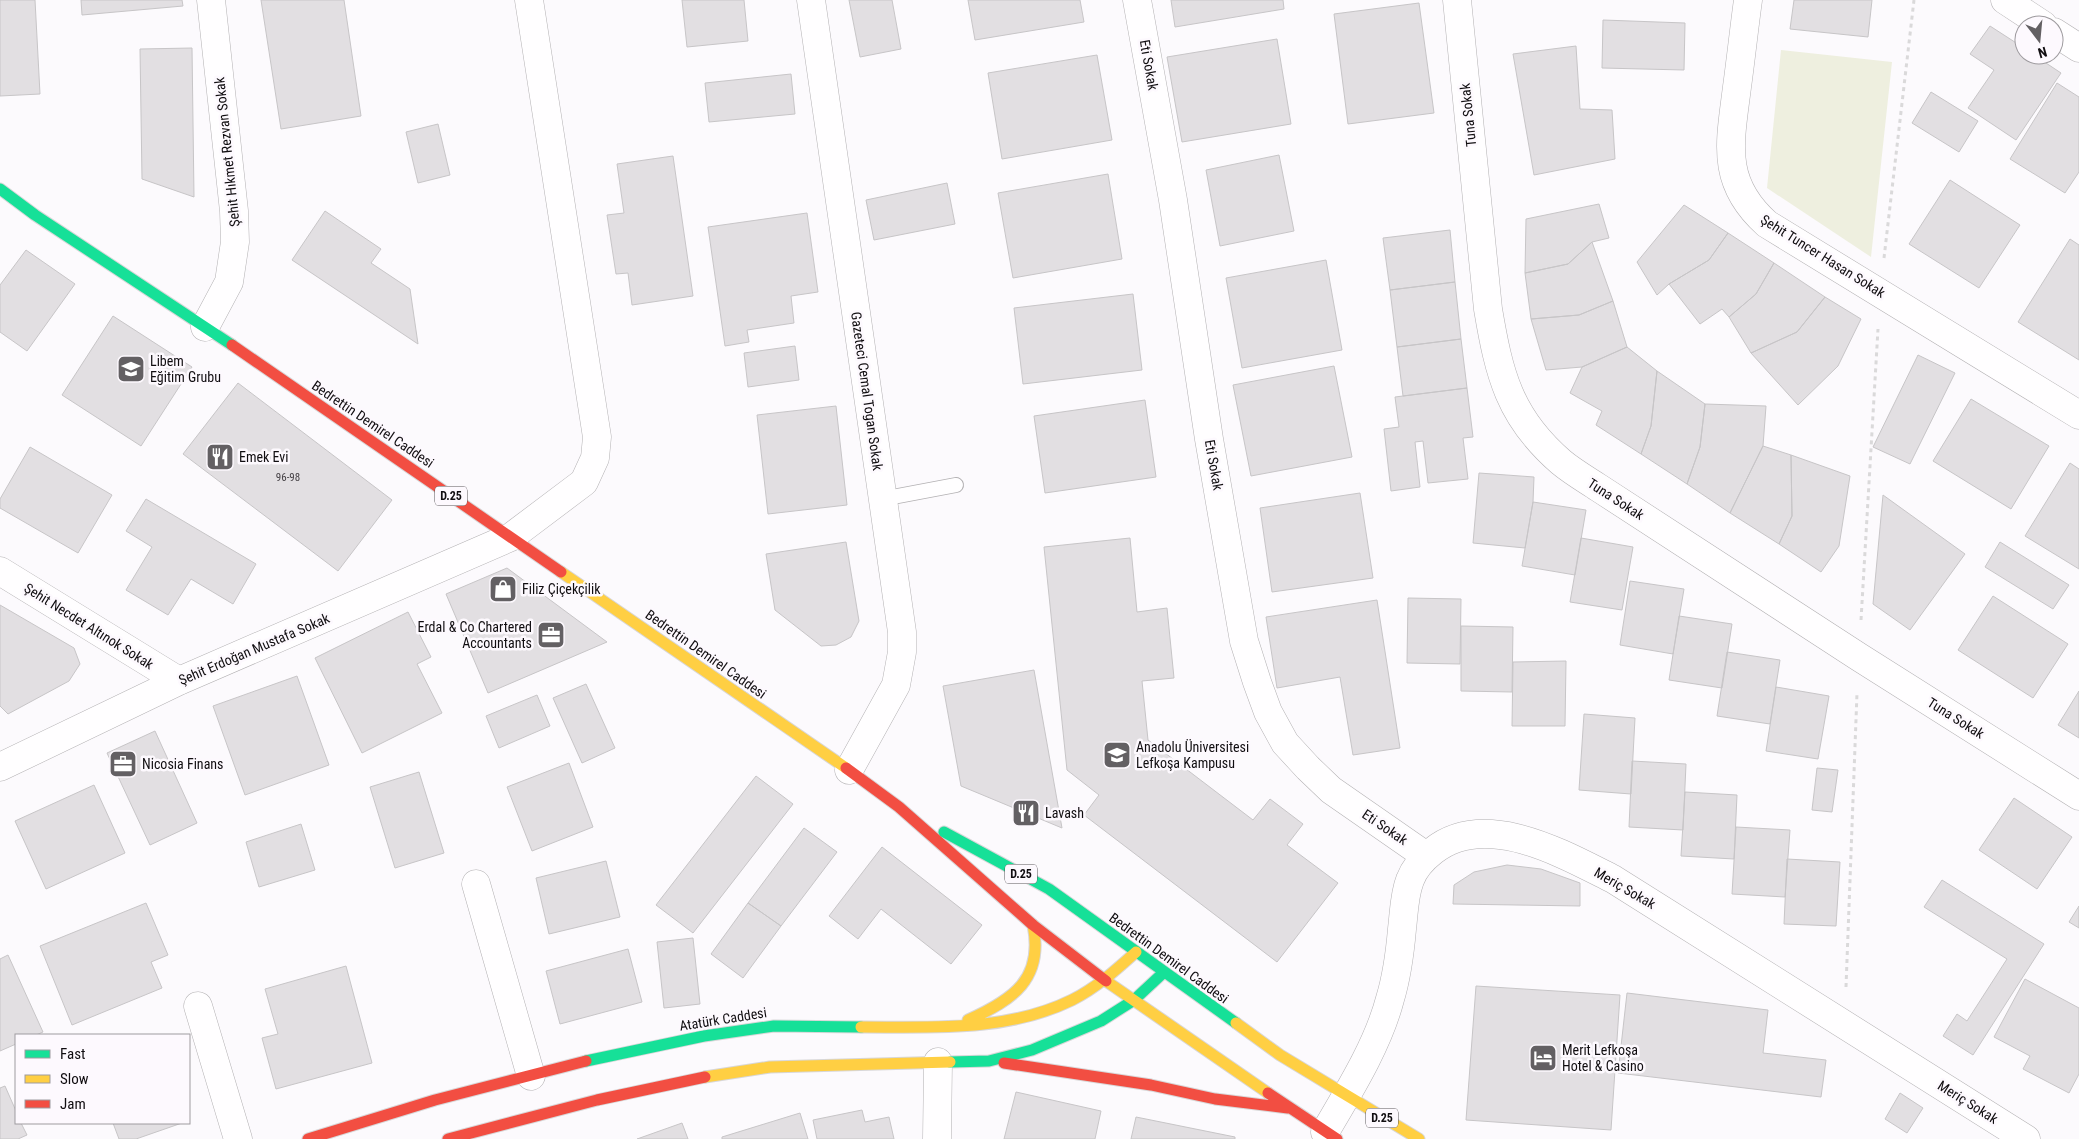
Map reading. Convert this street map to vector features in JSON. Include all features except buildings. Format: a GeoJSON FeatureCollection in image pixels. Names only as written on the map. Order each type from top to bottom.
{"type":"FeatureCollection","features":[{"type":"Feature","properties":{"kind":"main road","name":"Bedrettin Demirel Caddesi"},"geometry":{"type":"LineString","coordinates":[[0,189],[34,215],[205,327],[849,770],[899,807],[1033,925],[1105,980],[1331,1135]]}},
{"type":"Feature","properties":{"kind":"main road","name":"Bedrettin Demirel Caddesi"},"geometry":{"type":"LineString","coordinates":[[899,807],[1049,889],[1280,1055],[1419,1139]]}},
{"type":"Feature","properties":{"kind":"main road"},"geometry":{"type":"LineString","coordinates":[[953,1026],[991,1010],[1022,986],[1036,957],[1036,938],[1033,925]]}},
{"type":"Feature","properties":{"kind":"main road","name":"Atatürk Caddesi"},"geometry":{"type":"LineString","coordinates":[[308,1139],[426,1103],[596,1058],[670,1042],[774,1026],[953,1026],[1004,1022],[1042,1013],[1073,1000],[1105,980],[1136,952]]}},
{"type":"Feature","properties":{"kind":"main road"},"geometry":{"type":"LineString","coordinates":[[989,1061],[1032,1050],[1065,1038],[1101,1021],[1134,1000],[1163,972]]}},
{"type":"Feature","properties":{"kind":"main road"},"geometry":{"type":"LineString","coordinates":[[448,1139],[578,1104],[724,1073],[770,1067],[989,1061],[1151,1085],[1215,1099],[1289,1108]]}},
{"type":"Feature","properties":{"kind":"street","name":"Şehit Hıkmet Rezvan Sokak"},"geometry":{"type":"LineString","coordinates":[[205,327],[229,282],[235,242],[234,211],[211,0]]}},
{"type":"Feature","properties":{"kind":"street","name":"Şehit Erdoğan Mustafa Sokak"},"geometry":{"type":"LineString","coordinates":[[0,767],[179,682],[511,537],[584,482],[595,458],[597,437],[529,0]]}},
{"type":"Feature","properties":{"kind":"street","name":"Gazeteci Cemal Togan Sokak"},"geometry":{"type":"LineString","coordinates":[[811,0],[902,632],[901,661],[896,685],[849,770]]}},
{"type":"Feature","properties":{"kind":"street","name":"Eti Sokak"},"geometry":{"type":"LineString","coordinates":[[1137,0],[1173,200],[1209,439],[1244,641],[1257,682],[1268,712],[1285,742],[1308,768],[1331,790],[1426,856]]}},
{"type":"Feature","properties":{"kind":"street","name":"Tuna Sokak"},"geometry":{"type":"LineString","coordinates":[[1457,0],[1488,309],[1501,374],[1511,401],[1542,443],[1562,463],[1859,657],[2079,796]]}},
{"type":"Feature","properties":{"kind":"street","name":"Şehit Tuncer Hasan Sokak"},"geometry":{"type":"LineString","coordinates":[[1748,0],[1730,144],[1738,188],[1744,200],[1767,224],[2079,415]]}},
{"type":"Feature","properties":{"kind":"street"},"geometry":{"type":"LineString","coordinates":[[2005,0],[2028,15]]}},
{"type":"Feature","properties":{"kind":"street"},"geometry":{"type":"LineString","coordinates":[[2064,38],[2079,48]]}},
{"type":"Feature","properties":{"kind":"street","name":"Şehit Necdet Altınok Sokak"},"geometry":{"type":"LineString","coordinates":[[0,571],[179,682]]}},
{"type":"Feature","properties":{"kind":"street","name":"Meriç Sokak"},"geometry":{"type":"LineString","coordinates":[[1331,1135],[1345,1096],[1382,1025],[1396,974],[1406,892],[1410,879],[1426,856],[1448,840],[1476,833],[1498,834],[1561,853],[1613,879],[2026,1139]]}},
{"type":"Feature","properties":{"kind":"street"},"geometry":{"type":"LineString","coordinates":[[476,884],[531,1076]]}},
{"type":"Feature","properties":{"kind":"street"},"geometry":{"type":"LineString","coordinates":[[198,1006],[238,1139]]}},
{"type":"Feature","properties":{"kind":"street"},"geometry":{"type":"LineString","coordinates":[[937,1139],[938,1062]]}},
{"type":"Feature","properties":{"kind":"lane"},"geometry":{"type":"LineString","coordinates":[[882,499],[956,485]]}},
{"type":"Feature","properties":{"kind":"path"},"geometry":{"type":"LineString","coordinates":[[1845,1025],[1859,657],[1880,292],[1914,0]]}},
{"type":"Feature","properties":{"kind":"green space"},"geometry":{"type":"Polygon","coordinates":[[[1781,50],[1892,62],[1871,257],[1767,188],[1781,50]]]}},
{"type":"Feature","properties":{"kind":"traffic: fast"},"geometry":{"type":"LineString","coordinates":[[0,189],[35,215],[232,345]]}},
{"type":"Feature","properties":{"kind":"traffic: fast"},"geometry":{"type":"LineString","coordinates":[[944,832],[1049,889],[1236,1023]]}},
{"type":"Feature","properties":{"kind":"traffic: fast"},"geometry":{"type":"LineString","coordinates":[[950,1062],[989,1061],[1032,1050],[1101,1021],[1134,1000],[1163,973]]}},
{"type":"Feature","properties":{"kind":"traffic: fast"},"geometry":{"type":"LineString","coordinates":[[586,1061],[704,1036],[774,1026],[861,1027]]}},
{"type":"Feature","properties":{"kind":"traffic: slow"},"geometry":{"type":"LineString","coordinates":[[561,572],[846,768]]}},
{"type":"Feature","properties":{"kind":"traffic: slow"},"geometry":{"type":"LineString","coordinates":[[968,1020],[999,1004],[1022,985],[1029,974],[1034,960],[1033,925]]}},
{"type":"Feature","properties":{"kind":"traffic: slow"},"geometry":{"type":"LineString","coordinates":[[861,1027],[969,1026],[1022,1018],[1047,1010],[1081,995],[1106,978],[1136,952]]}},
{"type":"Feature","properties":{"kind":"traffic: slow"},"geometry":{"type":"LineString","coordinates":[[1106,981],[1268,1093]]}},
{"type":"Feature","properties":{"kind":"traffic: slow"},"geometry":{"type":"LineString","coordinates":[[1236,1023],[1280,1055],[1419,1139]]}},
{"type":"Feature","properties":{"kind":"traffic: slow"},"geometry":{"type":"LineString","coordinates":[[705,1077],[770,1067],[950,1062]]}},
{"type":"Feature","properties":{"kind":"traffic: jam"},"geometry":{"type":"LineString","coordinates":[[232,345],[561,572]]}},
{"type":"Feature","properties":{"kind":"traffic: jam"},"geometry":{"type":"LineString","coordinates":[[846,768],[899,807],[1033,925],[1106,981]]}},
{"type":"Feature","properties":{"kind":"traffic: jam"},"geometry":{"type":"LineString","coordinates":[[308,1139],[435,1100],[586,1061]]}},
{"type":"Feature","properties":{"kind":"traffic: jam"},"geometry":{"type":"LineString","coordinates":[[1004,1063],[1151,1085],[1215,1099],[1288,1108]]}},
{"type":"Feature","properties":{"kind":"traffic: jam"},"geometry":{"type":"LineString","coordinates":[[448,1139],[597,1100],[705,1077]]}},
{"type":"Feature","properties":{"kind":"traffic: jam"},"geometry":{"type":"LineString","coordinates":[[1268,1093],[1337,1139]]}},
{"type":"Feature","properties":{"kind":"place","name":"Libem Eğitim Grubu"},"geometry":{"type":"Point","coordinates":[131,369]}},
{"type":"Feature","properties":{"kind":"place","name":"Emek Evi"},"geometry":{"type":"Point","coordinates":[220,457]}},
{"type":"Feature","properties":{"kind":"place","name":"Filiz Çiçekçilik"},"geometry":{"type":"Point","coordinates":[503,589]}},
{"type":"Feature","properties":{"kind":"place","name":"Erdal & Co Chartered Accountants"},"geometry":{"type":"Point","coordinates":[551,635]}},
{"type":"Feature","properties":{"kind":"place","name":"Anadolu Üniversitesi Lefkoşa Kampusu"},"geometry":{"type":"Point","coordinates":[1117,755]}},
{"type":"Feature","properties":{"kind":"place","name":"Nicosia Finans"},"geometry":{"type":"Point","coordinates":[123,764]}},
{"type":"Feature","properties":{"kind":"place","name":"Lavash"},"geometry":{"type":"Point","coordinates":[1026,813]}},
{"type":"Feature","properties":{"kind":"place","name":"Merit Lefkoşa Hotel & Casino"},"geometry":{"type":"Point","coordinates":[1543,1058]}}]}
